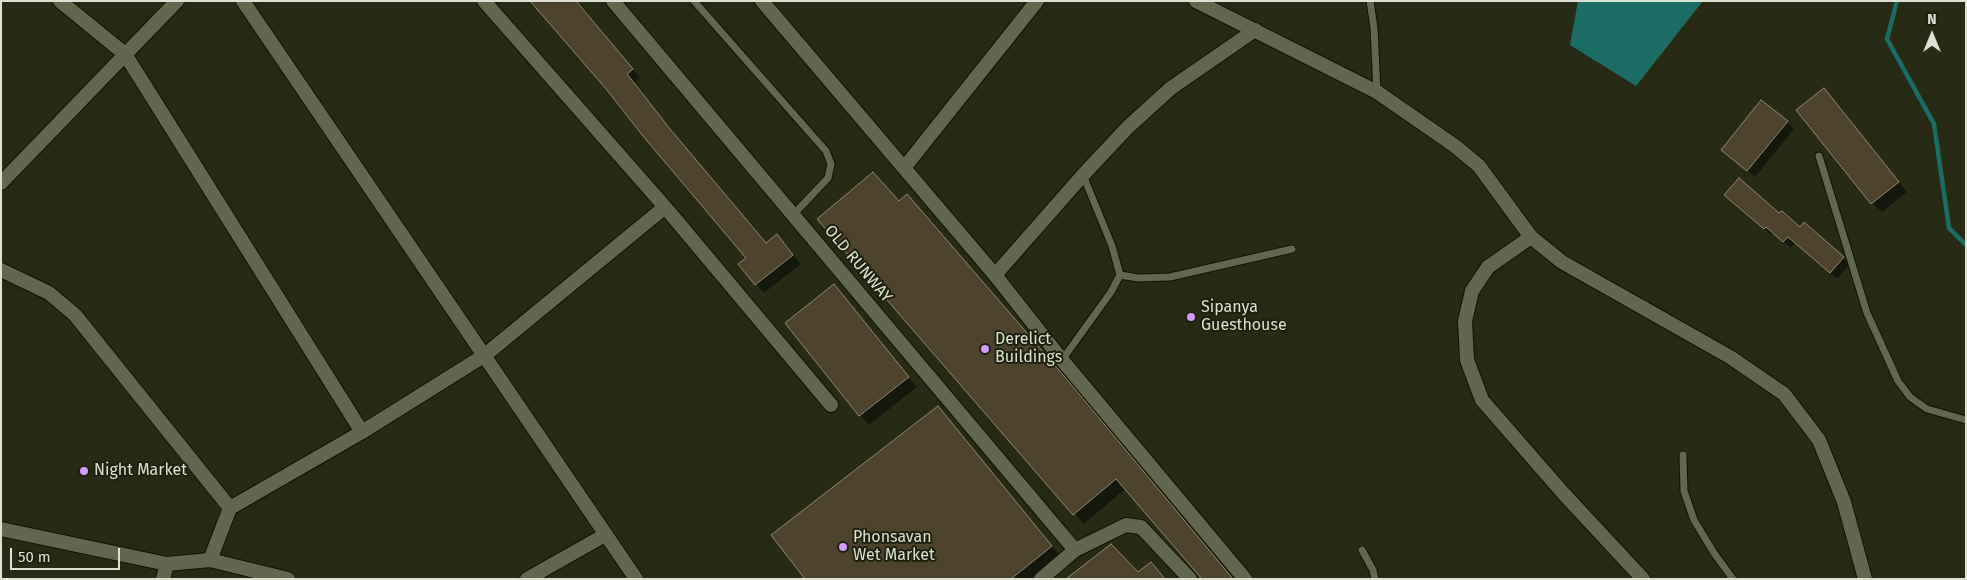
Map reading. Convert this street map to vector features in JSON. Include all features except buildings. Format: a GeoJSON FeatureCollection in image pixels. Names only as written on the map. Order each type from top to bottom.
{"type":"FeatureCollection","features":[{"type":"Feature","properties":{"kind":"street"},"geometry":{"type":"LineString","coordinates":[[60,1],[125,54],[362,432]]}},
{"type":"Feature","properties":{"kind":"street"},"geometry":{"type":"LineString","coordinates":[[1,183],[177,1]]}},
{"type":"Feature","properties":{"kind":"street"},"geometry":{"type":"LineString","coordinates":[[243,1],[636,579]]}},
{"type":"Feature","properties":{"kind":"street"},"geometry":{"type":"LineString","coordinates":[[484,1],[665,207],[831,405]]}},
{"type":"Feature","properties":{"kind":"street","name":"OLD RUNWAY"},"geometry":{"type":"LineString","coordinates":[[614,1],[1075,550]]}},
{"type":"Feature","properties":{"kind":"street"},"geometry":{"type":"LineString","coordinates":[[762,1],[995,275],[1062,360],[1245,579]]}},
{"type":"Feature","properties":{"kind":"street"},"geometry":{"type":"LineString","coordinates":[[904,168],[1037,1]]}},
{"type":"Feature","properties":{"kind":"street"},"geometry":{"type":"LineString","coordinates":[[1196,1],[1377,92],[1455,146],[1480,166],[1531,237],[1562,262],[1730,357],[1784,394],[1819,440],[1844,502],[1865,579]]}},
{"type":"Feature","properties":{"kind":"street"},"geometry":{"type":"LineString","coordinates":[[995,275],[1128,127],[1171,88],[1255,30]]}},
{"type":"Feature","properties":{"kind":"street"},"geometry":{"type":"LineString","coordinates":[[210,560],[230,508],[362,432],[485,355],[665,207]]}},
{"type":"Feature","properties":{"kind":"street"},"geometry":{"type":"LineString","coordinates":[[1531,237],[1488,268],[1472,290],[1465,321],[1467,360],[1482,400],[1563,493],[1643,579]]}},
{"type":"Feature","properties":{"kind":"street"},"geometry":{"type":"LineString","coordinates":[[1,270],[48,294],[75,315],[230,508]]}},
{"type":"Feature","properties":{"kind":"street"},"geometry":{"type":"LineString","coordinates":[[1041,579],[1075,550],[1126,526],[1141,527],[1190,579]]}},
{"type":"Feature","properties":{"kind":"street"},"geometry":{"type":"LineString","coordinates":[[1,528],[167,564],[210,560],[288,579]]}},
{"type":"Feature","properties":{"kind":"street"},"geometry":{"type":"LineString","coordinates":[[527,579],[605,535]]}},
{"type":"Feature","properties":{"kind":"street"},"geometry":{"type":"LineString","coordinates":[[163,579],[167,564]]}},
{"type":"Feature","properties":{"kind":"lane"},"geometry":{"type":"LineString","coordinates":[[694,1],[826,151],[832,164],[828,178],[793,215]]}},
{"type":"Feature","properties":{"kind":"lane"},"geometry":{"type":"LineString","coordinates":[[1370,1],[1374,28],[1377,92]]}},
{"type":"Feature","properties":{"kind":"lane"},"geometry":{"type":"LineString","coordinates":[[1819,156],[1867,313],[1898,381],[1910,397],[1927,409],[1966,420]]}},
{"type":"Feature","properties":{"kind":"lane"},"geometry":{"type":"LineString","coordinates":[[1062,360],[1111,292],[1120,275],[1112,246],[1083,175]]}},
{"type":"Feature","properties":{"kind":"lane"},"geometry":{"type":"LineString","coordinates":[[1120,275],[1138,278],[1170,278],[1292,249]]}},
{"type":"Feature","properties":{"kind":"lane"},"geometry":{"type":"LineString","coordinates":[[1683,455],[1684,492],[1694,520],[1714,553],[1733,579]]}},
{"type":"Feature","properties":{"kind":"lane"},"geometry":{"type":"LineString","coordinates":[[1362,550],[1373,570],[1375,579]]}},
{"type":"Feature","properties":{"kind":"water"},"geometry":{"type":"Polygon","coordinates":[[[1578,1],[1703,1],[1636,86],[1570,45],[1578,1]]]}},
{"type":"Feature","properties":{"kind":"waterway"},"geometry":{"type":"LineString","coordinates":[[1897,1],[1887,39],[1934,124],[1949,228],[1966,245]]}},
{"type":"Feature","properties":{"kind":"place","name":"Sipanya Guesthouse"},"geometry":{"type":"Point","coordinates":[1191,317]}},
{"type":"Feature","properties":{"kind":"place","name":"Derelict Buildings"},"geometry":{"type":"Point","coordinates":[985,349]}},
{"type":"Feature","properties":{"kind":"place","name":"Night Market"},"geometry":{"type":"Point","coordinates":[84,471]}},
{"type":"Feature","properties":{"kind":"place","name":"Phonsavan Wet Market"},"geometry":{"type":"Point","coordinates":[843,547]}}]}
